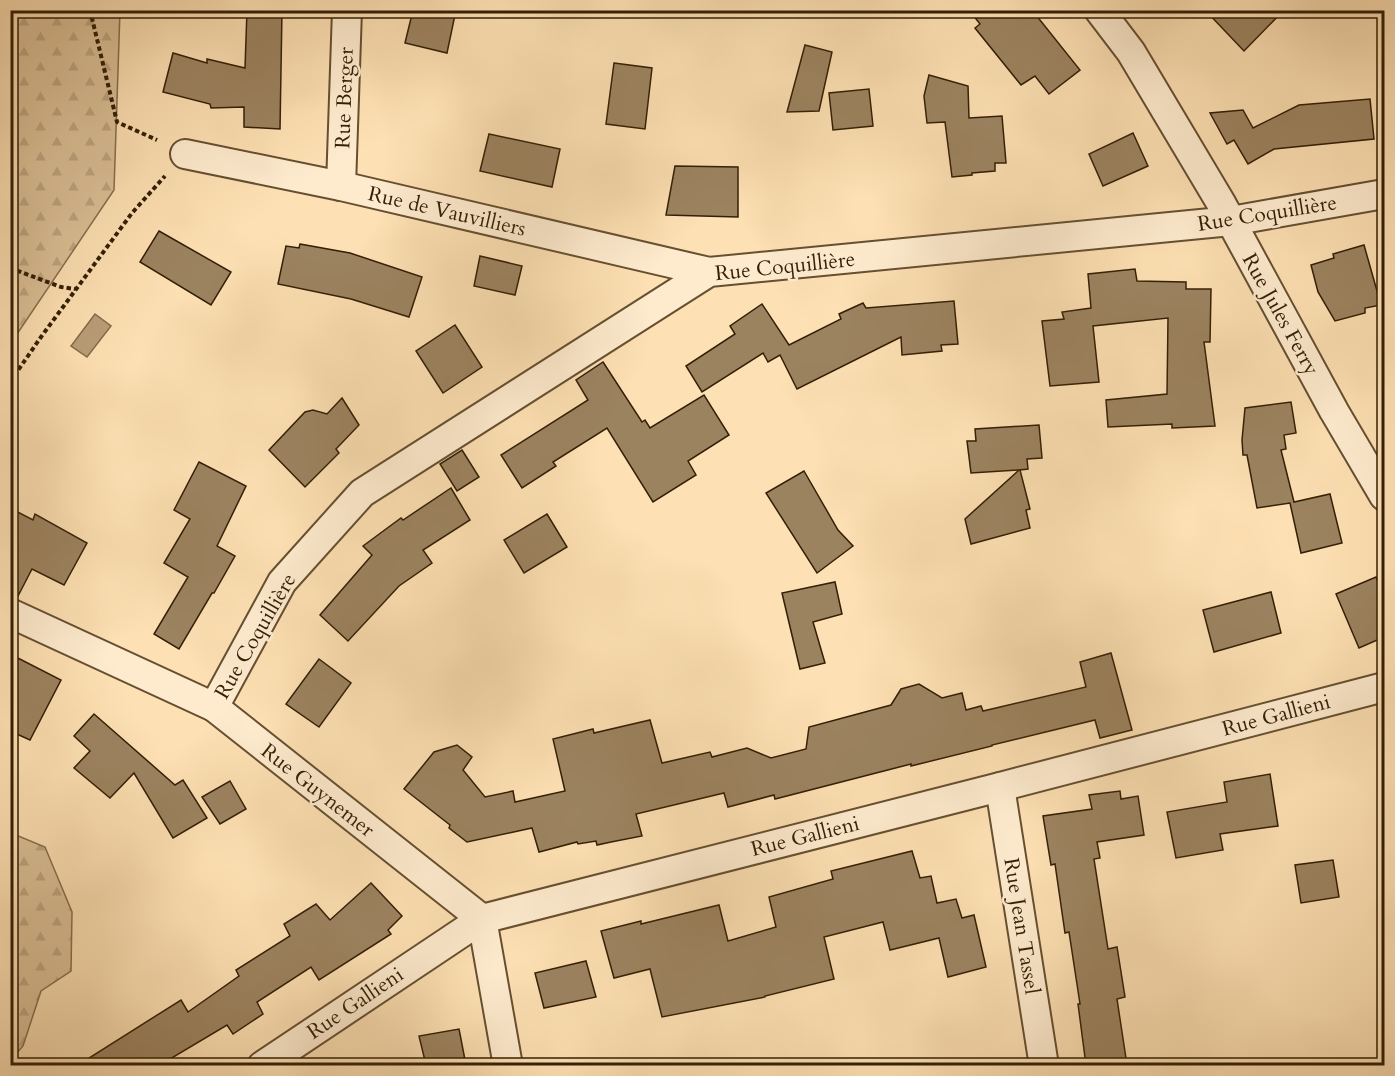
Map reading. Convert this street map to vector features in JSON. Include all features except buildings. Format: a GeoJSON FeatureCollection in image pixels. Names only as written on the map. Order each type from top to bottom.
{"type":"FeatureCollection","features":[{"type":"Feature","properties":{"kind":"street","name":"Rue Berger"},"geometry":{"type":"LineString","coordinates":[[341,186],[347,10]]}},
{"type":"Feature","properties":{"kind":"street","name":"Rue Jules Ferry"},"geometry":{"type":"LineString","coordinates":[[1099,10],[1131,52],[1230,221],[1334,411],[1384,496]]}},
{"type":"Feature","properties":{"kind":"street","name":"Rue de Vauvilliers"},"geometry":{"type":"LineString","coordinates":[[185,154],[341,186],[709,273]]}},
{"type":"Feature","properties":{"kind":"street","name":"Rue Coquillière"},"geometry":{"type":"LineString","coordinates":[[214,707],[282,582],[362,494],[709,273],[1230,221],[1384,194]]}},
{"type":"Feature","properties":{"kind":"street","name":"Rue Guynemer"},"geometry":{"type":"LineString","coordinates":[[10,613],[214,707],[482,919]]}},
{"type":"Feature","properties":{"kind":"street","name":"Rue Gallieni"},"geometry":{"type":"LineString","coordinates":[[262,1065],[482,919],[1384,687]]}},
{"type":"Feature","properties":{"kind":"street","name":"Rue Jean Tassel"},"geometry":{"type":"LineString","coordinates":[[1000,787],[1044,1065]]}},
{"type":"Feature","properties":{"kind":"street"},"geometry":{"type":"LineString","coordinates":[[482,919],[508,1065]]}},
{"type":"Feature","properties":{"kind":"path"},"geometry":{"type":"LineString","coordinates":[[10,381],[132,213],[185,154],[117,122],[90,10]]}},
{"type":"Feature","properties":{"kind":"path"},"geometry":{"type":"LineString","coordinates":[[10,268],[75,290]]}},
{"type":"Feature","properties":{"kind":"green space"},"geometry":{"type":"Polygon","coordinates":[[[11,10],[120,11],[114,190],[11,343],[11,10]]]}},
{"type":"Feature","properties":{"kind":"green space"},"geometry":{"type":"Polygon","coordinates":[[[11,833],[45,847],[72,912],[71,971],[41,991],[23,1046],[11,1060],[11,833]]]}},
{"type":"Feature","properties":{"kind":"shaded area"},"geometry":{"type":"Polygon","coordinates":[[[95,314],[111,326],[87,357],[71,346],[95,314]]]}}]}
